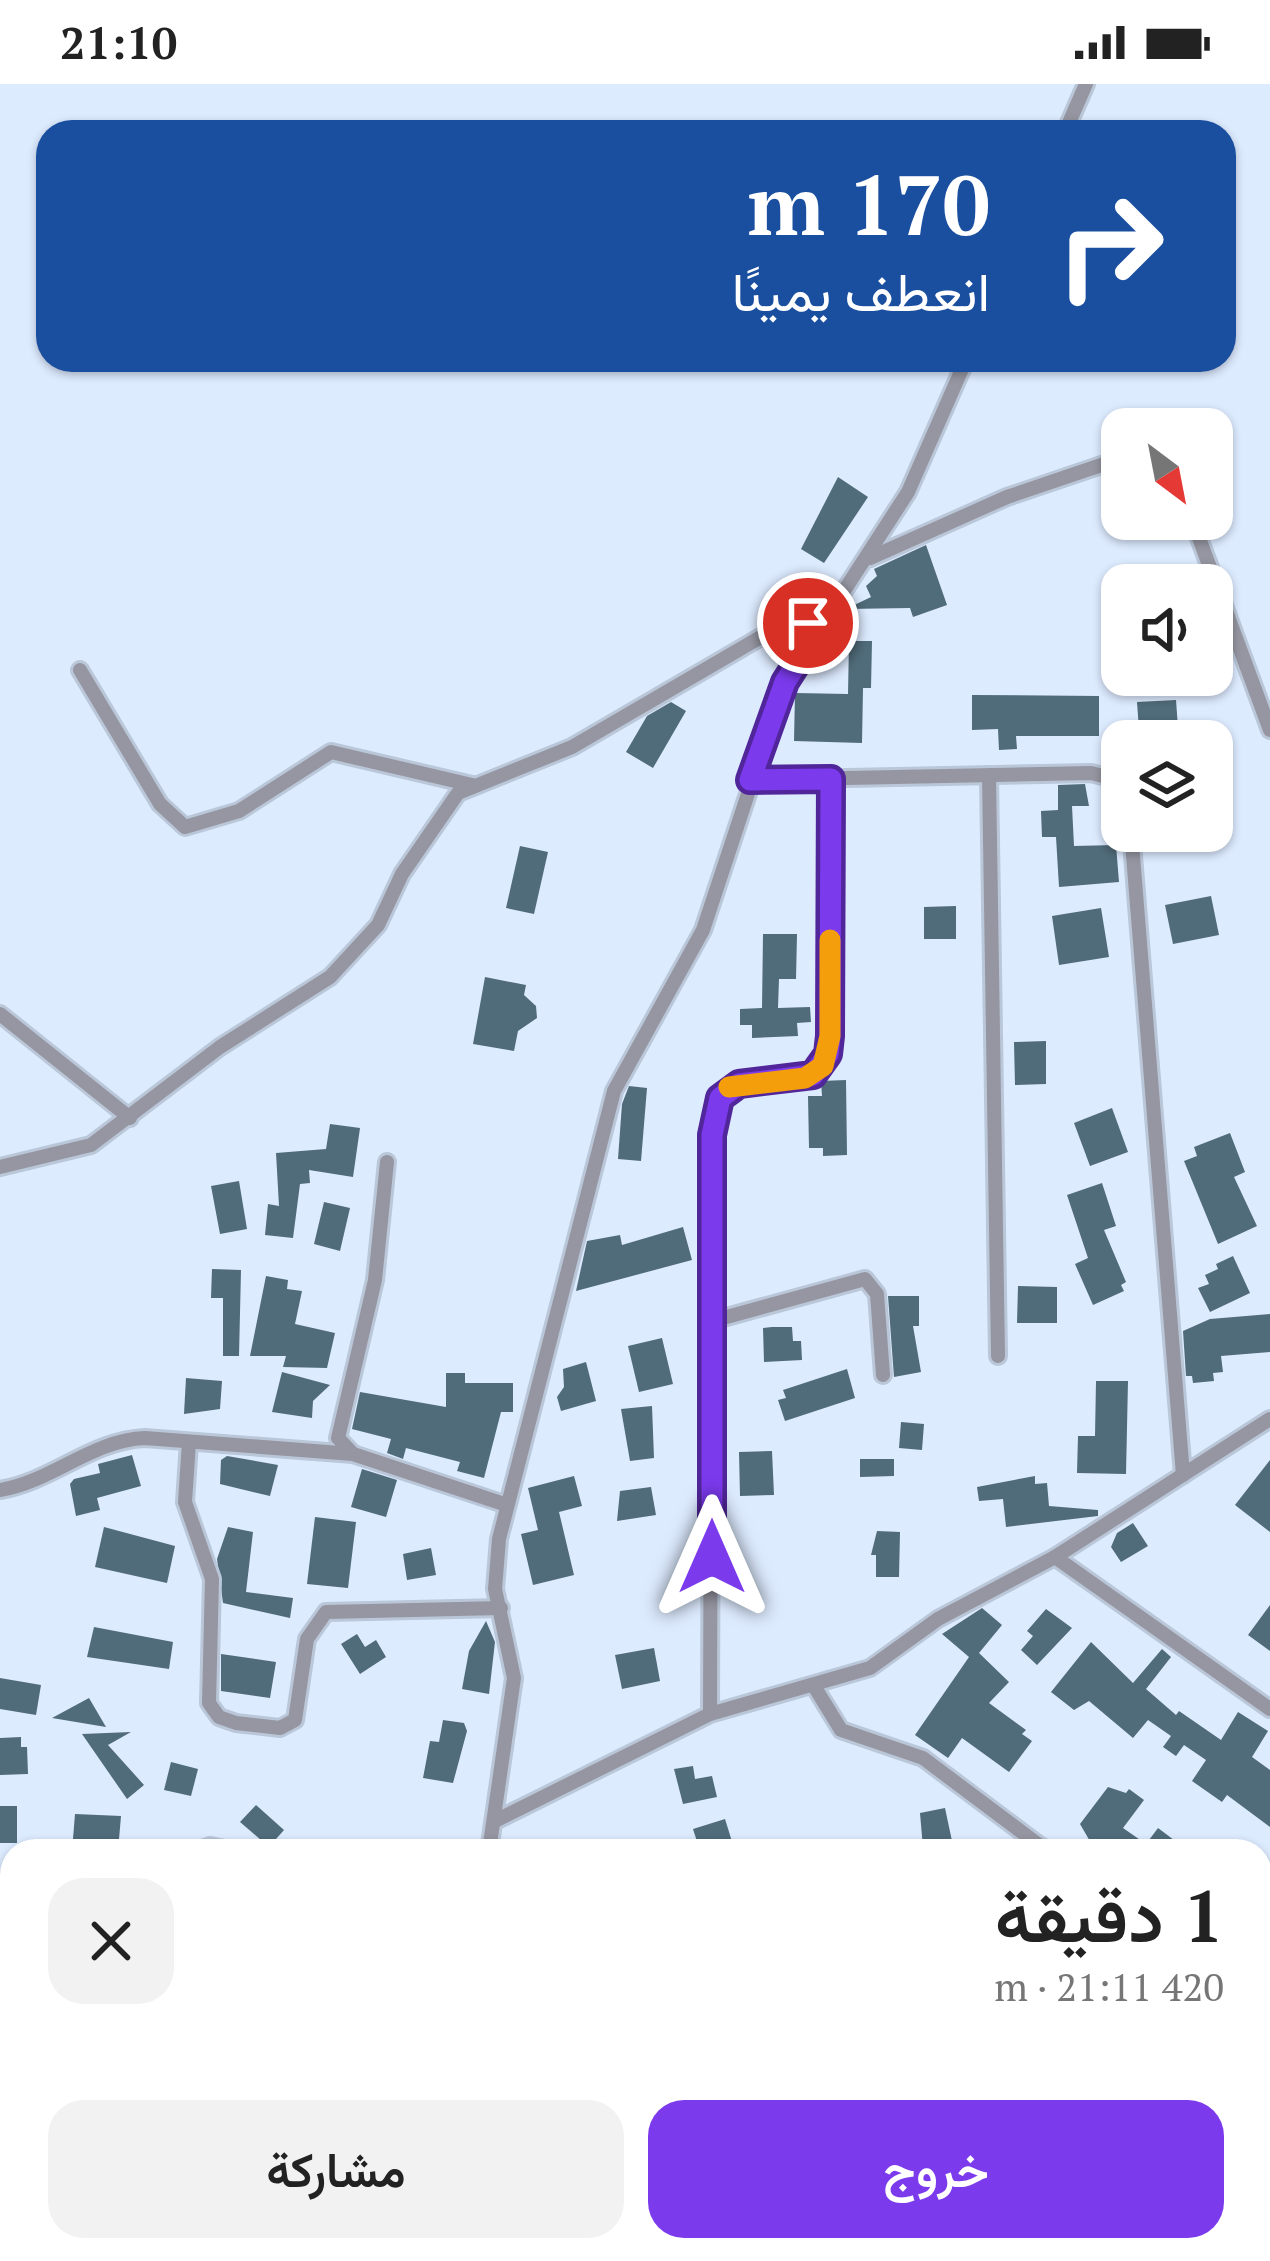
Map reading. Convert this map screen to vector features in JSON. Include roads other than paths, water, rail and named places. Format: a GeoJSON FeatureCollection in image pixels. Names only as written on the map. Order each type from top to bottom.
{"type":"FeatureCollection","features":[{"type":"Feature","properties":{"kind":"street"},"geometry":{"type":"LineString","coordinates":[[1070,120],[1086,84]]}},
{"type":"Feature","properties":{"kind":"street"},"geometry":{"type":"LineString","coordinates":[[491,1839],[514,1678],[495,1568],[507,1505],[614,1091],[703,930],[785,682],[870,558],[908,492],[961,372]]}},
{"type":"Feature","properties":{"kind":"street"},"geometry":{"type":"LineString","coordinates":[[870,558],[1007,497],[1101,465]]}},
{"type":"Feature","properties":{"kind":"street"},"geometry":{"type":"LineString","coordinates":[[1200,540],[1270,730]]}},
{"type":"Feature","properties":{"kind":"street"},"geometry":{"type":"LineString","coordinates":[[0,1167],[76,1153],[352,957],[378,925],[442,810],[472,785],[572,748],[783,624],[821,626]]}},
{"type":"Feature","properties":{"kind":"street"},"geometry":{"type":"LineString","coordinates":[[80,670],[160,804],[185,826],[239,812],[332,752],[472,785]]}},
{"type":"Feature","properties":{"kind":"street"},"geometry":{"type":"LineString","coordinates":[[988,775],[998,1356]]}},
{"type":"Feature","properties":{"kind":"street"},"geometry":{"type":"LineString","coordinates":[[750,780],[1101,776]]}},
{"type":"Feature","properties":{"kind":"street"},"geometry":{"type":"LineString","coordinates":[[710,1714],[712,1135],[720,1098],[739,1084],[805,1078],[828,1054],[831,779]]}},
{"type":"Feature","properties":{"kind":"street"},"geometry":{"type":"LineString","coordinates":[[1133,852],[1183,1475]]}},
{"type":"Feature","properties":{"kind":"street"},"geometry":{"type":"LineString","coordinates":[[0,1014],[130,1118]]}},
{"type":"Feature","properties":{"kind":"street"},"geometry":{"type":"LineString","coordinates":[[353,1454],[338,1438],[375,1280],[387,1162]]}},
{"type":"Feature","properties":{"kind":"street"},"geometry":{"type":"LineString","coordinates":[[712,1321],[865,1279],[877,1294],[883,1375]]}},
{"type":"Feature","properties":{"kind":"street"},"geometry":{"type":"LineString","coordinates":[[495,1821],[710,1714],[870,1669],[938,1619],[1055,1557],[1268,1423]]}},
{"type":"Feature","properties":{"kind":"street"},"geometry":{"type":"LineString","coordinates":[[0,1490],[24,1486],[118,1441],[189,1442],[353,1454],[507,1505]]}},
{"type":"Feature","properties":{"kind":"street"},"geometry":{"type":"LineString","coordinates":[[189,1442],[185,1502],[212,1579],[207,1692],[213,1710],[225,1720],[280,1728],[295,1720],[307,1640],[326,1612],[500,1608]]}},
{"type":"Feature","properties":{"kind":"street"},"geometry":{"type":"LineString","coordinates":[[1055,1557],[1270,1709]]}},
{"type":"Feature","properties":{"kind":"street"},"geometry":{"type":"LineString","coordinates":[[814,1686],[841,1730],[923,1758],[1031,1839]]}}]}
